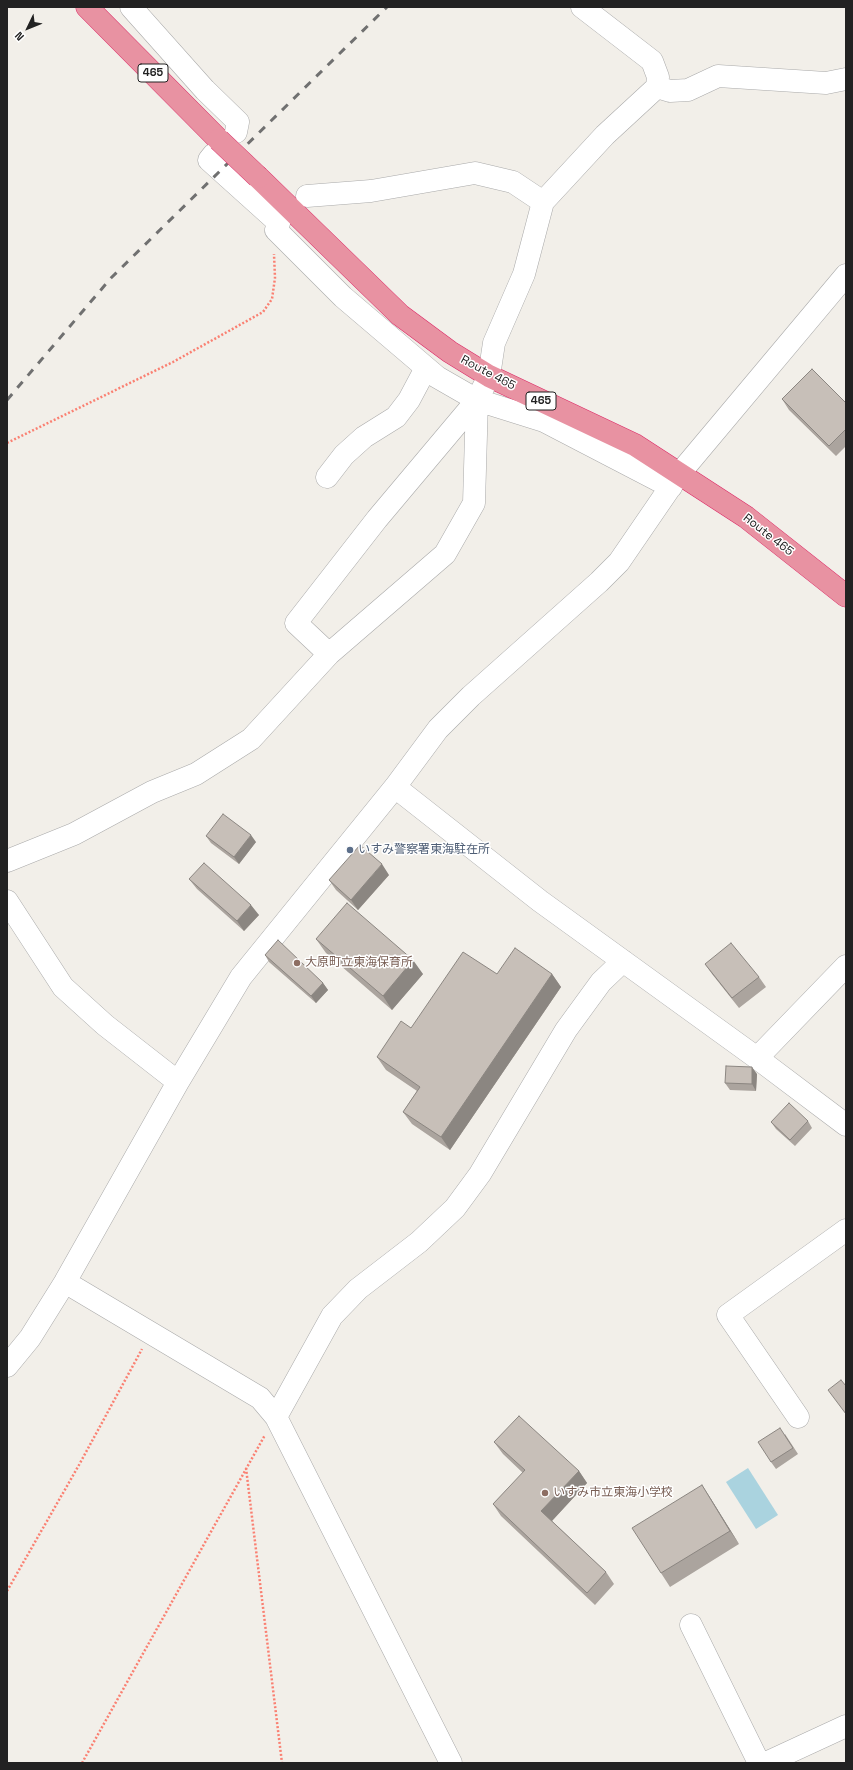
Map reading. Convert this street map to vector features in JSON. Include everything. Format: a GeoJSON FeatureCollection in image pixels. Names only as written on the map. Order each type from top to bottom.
{"type":"FeatureCollection","features":[{"type":"Feature","properties":{"kind":"highway","name":"465"},"geometry":{"type":"LineString","coordinates":[[87,7],[223,142]]}},
{"type":"Feature","properties":{"kind":"highway","name":"Route 465"},"geometry":{"type":"LineString","coordinates":[[223,142],[400,316],[450,352],[489,376],[635,445],[675,480],[746,517],[846,596]]}},
{"type":"Feature","properties":{"kind":"street"},"geometry":{"type":"LineString","coordinates":[[131,7],[205,90],[238,122],[209,160],[278,227],[344,297],[437,377],[477,400],[544,421],[675,480]]}},
{"type":"Feature","properties":{"kind":"street"},"geometry":{"type":"LineString","coordinates":[[330,654],[296,623],[377,519],[477,400],[489,376],[494,343],[524,274],[543,202],[605,135],[657,87],[658,77],[652,61],[582,7]]}},
{"type":"Feature","properties":{"kind":"street"},"geometry":{"type":"LineString","coordinates":[[657,87],[670,91],[688,90],[718,76],[826,83],[846,79]]}},
{"type":"Feature","properties":{"kind":"street"},"geometry":{"type":"LineString","coordinates":[[307,196],[371,191],[476,173],[513,182],[543,202]]}},
{"type":"Feature","properties":{"kind":"street"},"geometry":{"type":"LineString","coordinates":[[7,1366],[30,1338],[65,1282],[178,1082],[241,977],[395,787],[438,729],[619,562],[675,480],[846,275]]}},
{"type":"Feature","properties":{"kind":"street"},"geometry":{"type":"LineString","coordinates":[[327,477],[344,455],[364,437],[396,417],[409,400],[426,368]]}},
{"type":"Feature","properties":{"kind":"street"},"geometry":{"type":"LineString","coordinates":[[7,861],[74,834],[152,792],[196,774],[251,739],[330,654],[445,554],[474,503],[477,400]]}},
{"type":"Feature","properties":{"kind":"street"},"geometry":{"type":"LineString","coordinates":[[395,787],[540,901],[757,1058],[846,1125]]}},
{"type":"Feature","properties":{"kind":"street"},"geometry":{"type":"LineString","coordinates":[[7,902],[63,987],[104,1025],[178,1082]]}},
{"type":"Feature","properties":{"kind":"street"},"geometry":{"type":"LineString","coordinates":[[276,1418],[332,1316],[358,1289],[419,1242],[455,1208],[480,1174],[566,1030],[601,982],[623,961]]}},
{"type":"Feature","properties":{"kind":"street"},"geometry":{"type":"LineString","coordinates":[[757,1058],[846,966]]}},
{"type":"Feature","properties":{"kind":"street"},"geometry":{"type":"LineString","coordinates":[[798,1417],[728,1315],[846,1230]]}},
{"type":"Feature","properties":{"kind":"street"},"geometry":{"type":"LineString","coordinates":[[65,1282],[260,1398],[276,1418],[450,1763]]}},
{"type":"Feature","properties":{"kind":"street"},"geometry":{"type":"LineString","coordinates":[[691,1624],[759,1763]]}},
{"type":"Feature","properties":{"kind":"street"},"geometry":{"type":"LineString","coordinates":[[766,1763],[846,1726]]}},
{"type":"Feature","properties":{"kind":"path"},"geometry":{"type":"LineString","coordinates":[[7,443],[173,362],[263,312],[272,298],[275,278],[274,243],[278,227]]}},
{"type":"Feature","properties":{"kind":"path"},"geometry":{"type":"LineString","coordinates":[[7,1591],[79,1465],[151,1333]]}},
{"type":"Feature","properties":{"kind":"path"},"geometry":{"type":"LineString","coordinates":[[82,1763],[246,1467],[276,1418]]}},
{"type":"Feature","properties":{"kind":"path"},"geometry":{"type":"LineString","coordinates":[[246,1467],[282,1763]]}},
{"type":"Feature","properties":{"kind":"water"},"geometry":{"type":"Polygon","coordinates":[[[748,1468],[778,1515],[756,1529],[726,1482],[748,1468]]]}},
{"type":"Feature","properties":{"kind":"building"},"geometry":{"type":"Polygon","coordinates":[[[812,369],[846,403],[846,429],[829,446],[782,399],[812,369]]]}},
{"type":"Feature","properties":{"kind":"building"},"geometry":{"type":"Polygon","coordinates":[[[223,814],[251,835],[234,857],[206,836],[223,814]]]}},
{"type":"Feature","properties":{"kind":"building"},"geometry":{"type":"Polygon","coordinates":[[[360,845],[382,864],[351,900],[329,880],[360,845]]]}},
{"type":"Feature","properties":{"kind":"building"},"geometry":{"type":"Polygon","coordinates":[[[204,863],[251,905],[237,921],[189,879],[204,863]]]}},
{"type":"Feature","properties":{"kind":"building"},"geometry":{"type":"Polygon","coordinates":[[[347,903],[413,960],[383,996],[316,939],[347,903]]]}},
{"type":"Feature","properties":{"kind":"building"},"geometry":{"type":"Polygon","coordinates":[[[278,940],[323,983],[311,996],[265,955],[278,940]]]}},
{"type":"Feature","properties":{"kind":"building"},"geometry":{"type":"Polygon","coordinates":[[[731,943],[759,977],[732,998],[705,964],[731,943]]]}},
{"type":"Feature","properties":{"kind":"building"},"geometry":{"type":"Polygon","coordinates":[[[515,948],[552,974],[441,1137],[403,1112],[420,1087],[377,1057],[401,1021],[411,1028],[463,952],[497,974],[515,948]]]}},
{"type":"Feature","properties":{"kind":"building"},"geometry":{"type":"Polygon","coordinates":[[[726,1066],[752,1067],[752,1084],[725,1083],[726,1066]]]}},
{"type":"Feature","properties":{"kind":"building"},"geometry":{"type":"Polygon","coordinates":[[[789,1103],[808,1121],[790,1140],[771,1122],[789,1103]]]}},
{"type":"Feature","properties":{"kind":"building"},"geometry":{"type":"Polygon","coordinates":[[[841,1380],[846,1386],[846,1414],[828,1390],[841,1380]]]}},
{"type":"Feature","properties":{"kind":"building"},"geometry":{"type":"Polygon","coordinates":[[[519,1416],[579,1471],[541,1511],[606,1572],[587,1593],[493,1504],[525,1470],[494,1442],[519,1416]]]}},
{"type":"Feature","properties":{"kind":"building"},"geometry":{"type":"Polygon","coordinates":[[[780,1428],[793,1448],[771,1462],[758,1442],[780,1428]]]}},
{"type":"Feature","properties":{"kind":"building"},"geometry":{"type":"Polygon","coordinates":[[[702,1485],[730,1531],[661,1573],[632,1528],[702,1485]]]}},
{"type":"Feature","properties":{"kind":"railway"},"geometry":{"type":"LineString","coordinates":[[7,400],[111,278],[387,7]]}},
{"type":"Feature","properties":{"kind":"place","name":"いすみ警察署東海駐在所"},"geometry":{"type":"Point","coordinates":[350,850]}},
{"type":"Feature","properties":{"kind":"place","name":"大原町立東海保育所"},"geometry":{"type":"Point","coordinates":[297,963]}},
{"type":"Feature","properties":{"kind":"place","name":"いすみ市立東海小学校"},"geometry":{"type":"Point","coordinates":[545,1493]}}]}
